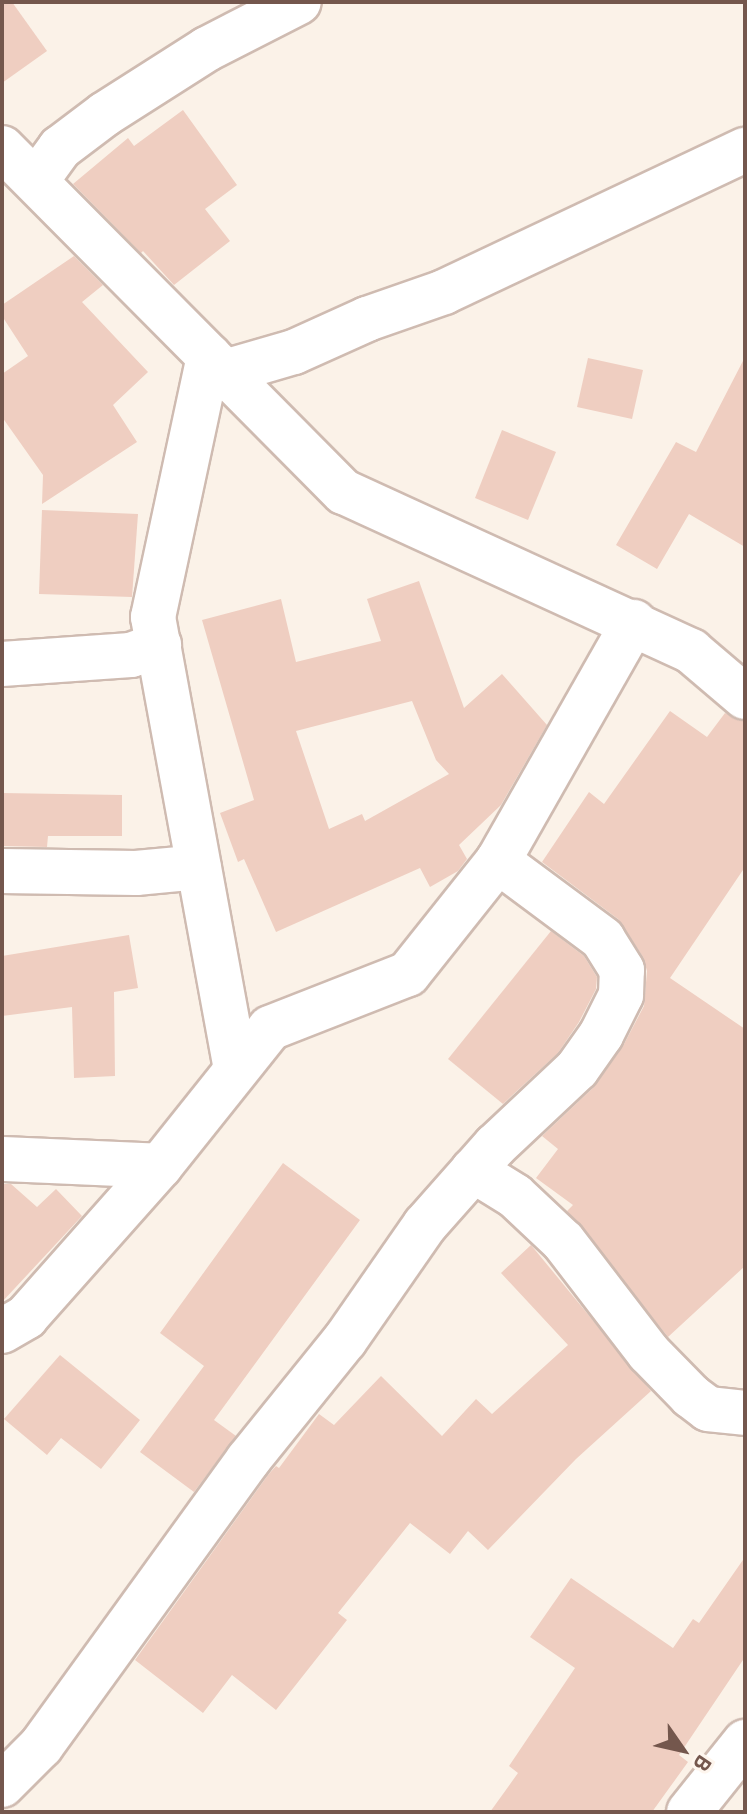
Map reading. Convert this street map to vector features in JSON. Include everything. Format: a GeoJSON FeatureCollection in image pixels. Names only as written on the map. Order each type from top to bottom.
{"type":"FeatureCollection","features":[{"type":"Feature","properties":{"kind":"street"},"geometry":{"type":"LineString","coordinates":[[36,181],[60,148],[105,114],[207,49],[299,2]]}},
{"type":"Feature","properties":{"kind":"street"},"geometry":{"type":"LineString","coordinates":[[2,148],[344,492],[634,622],[691,651],[745,697]]}},
{"type":"Feature","properties":{"kind":"street"},"geometry":{"type":"LineString","coordinates":[[217,364],[294,352],[367,319],[444,292],[745,150]]}},
{"type":"Feature","properties":{"kind":"street"},"geometry":{"type":"LineString","coordinates":[[217,364],[153,617],[236,1068]]}},
{"type":"Feature","properties":{"kind":"street"},"geometry":{"type":"LineString","coordinates":[[2,1331],[26,1317],[160,1166],[270,1028],[408,974],[498,861],[634,622]]}},
{"type":"Feature","properties":{"kind":"street"},"geometry":{"type":"LineString","coordinates":[[2,664],[131,655],[159,645]]}},
{"type":"Feature","properties":{"kind":"street"},"geometry":{"type":"LineString","coordinates":[[2,1785],[41,1746],[248,1460],[345,1340],[425,1225],[473,1170],[577,1069],[601,1035],[621,995],[622,970],[603,939],[498,861]]}},
{"type":"Feature","properties":{"kind":"street"},"geometry":{"type":"LineString","coordinates":[[2,871],[136,873],[199,867]]}},
{"type":"Feature","properties":{"kind":"street"},"geometry":{"type":"LineString","coordinates":[[2,1159],[160,1166]]}},
{"type":"Feature","properties":{"kind":"street"},"geometry":{"type":"LineString","coordinates":[[473,1170],[515,1196],[563,1241],[649,1353],[691,1396],[708,1409],[745,1413]]}},
{"type":"Feature","properties":{"kind":"street"},"geometry":{"type":"LineString","coordinates":[[689,1812],[745,1742]]}},
{"type":"Feature","properties":{"kind":"building"},"geometry":{"type":"Polygon","coordinates":[[[2,2],[12,2],[47,51],[2,83],[2,2]]]}},
{"type":"Feature","properties":{"kind":"building"},"geometry":{"type":"Polygon","coordinates":[[[183,110],[237,185],[205,209],[230,241],[174,285],[73,184],[128,138],[134,146],[183,110]]]}},
{"type":"Feature","properties":{"kind":"building"},"geometry":{"type":"Polygon","coordinates":[[[74,256],[103,285],[82,302],[148,372],[113,405],[137,442],[42,504],[43,475],[2,417],[2,374],[28,356],[2,316],[2,305],[74,256]]]}},
{"type":"Feature","properties":{"kind":"building"},"geometry":{"type":"Polygon","coordinates":[[[745,357],[745,547],[689,514],[657,569],[616,545],[676,442],[696,452],[745,357]]]}},
{"type":"Feature","properties":{"kind":"building"},"geometry":{"type":"Polygon","coordinates":[[[588,358],[643,370],[632,419],[577,407],[588,358]]]}},
{"type":"Feature","properties":{"kind":"building"},"geometry":{"type":"Polygon","coordinates":[[[502,430],[556,452],[528,520],[475,498],[502,430]]]}},
{"type":"Feature","properties":{"kind":"building"},"geometry":{"type":"Polygon","coordinates":[[[42,510],[138,514],[132,597],[39,594],[42,510]]]}},
{"type":"Feature","properties":{"kind":"building"},"geometry":{"type":"Polygon","coordinates":[[[419,581],[464,708],[502,674],[547,725],[501,805],[459,845],[467,859],[458,871],[430,887],[420,868],[276,932],[244,859],[238,862],[220,813],[254,800],[202,620],[281,599],[296,662],[381,641],[367,599],[419,581]],[[412,701],[296,731],[329,829],[362,814],[365,821],[449,774],[436,760],[412,701]]]}},
{"type":"Feature","properties":{"kind":"building"},"geometry":{"type":"Polygon","coordinates":[[[670,711],[707,737],[725,713],[745,721],[745,867],[670,978],[745,1029],[745,1266],[668,1337],[567,1211],[573,1205],[536,1178],[558,1149],[542,1136],[594,1087],[623,1046],[644,1006],[647,971],[643,957],[618,919],[542,862],[589,792],[604,804],[670,711]]]}},
{"type":"Feature","properties":{"kind":"building"},"geometry":{"type":"Polygon","coordinates":[[[2,793],[122,795],[122,836],[48,836],[47,847],[2,846],[2,793]]]}},
{"type":"Feature","properties":{"kind":"building"},"geometry":{"type":"Polygon","coordinates":[[[551,931],[584,956],[597,977],[596,989],[558,1053],[503,1104],[448,1059],[551,931]]]}},
{"type":"Feature","properties":{"kind":"building"},"geometry":{"type":"Polygon","coordinates":[[[129,935],[138,988],[114,992],[115,1076],[74,1078],[72,1007],[2,1016],[2,956],[129,935]]]}},
{"type":"Feature","properties":{"kind":"building"},"geometry":{"type":"Polygon","coordinates":[[[283,1163],[360,1220],[214,1420],[236,1436],[194,1492],[140,1452],[204,1366],[160,1333],[283,1163]]]}},
{"type":"Feature","properties":{"kind":"building"},"geometry":{"type":"Polygon","coordinates":[[[2,1184],[11,1184],[37,1207],[56,1189],[82,1216],[2,1302],[2,1184]]]}},
{"type":"Feature","properties":{"kind":"building"},"geometry":{"type":"Polygon","coordinates":[[[531,1245],[651,1391],[576,1459],[488,1550],[468,1531],[450,1554],[410,1523],[338,1613],[347,1620],[276,1710],[232,1675],[203,1713],[135,1660],[268,1475],[276,1466],[279,1468],[319,1414],[334,1425],[381,1376],[442,1436],[476,1399],[492,1414],[568,1345],[501,1273],[531,1245]]]}},
{"type":"Feature","properties":{"kind":"building"},"geometry":{"type":"Polygon","coordinates":[[[60,1355],[140,1420],[101,1469],[61,1438],[47,1455],[4,1419],[60,1355]]]}},
{"type":"Feature","properties":{"kind":"building"},"geometry":{"type":"Polygon","coordinates":[[[745,1557],[745,1657],[679,1755],[688,1762],[652,1812],[490,1812],[518,1773],[509,1766],[575,1668],[530,1637],[571,1578],[673,1648],[693,1619],[699,1623],[745,1557]]]}}]}
